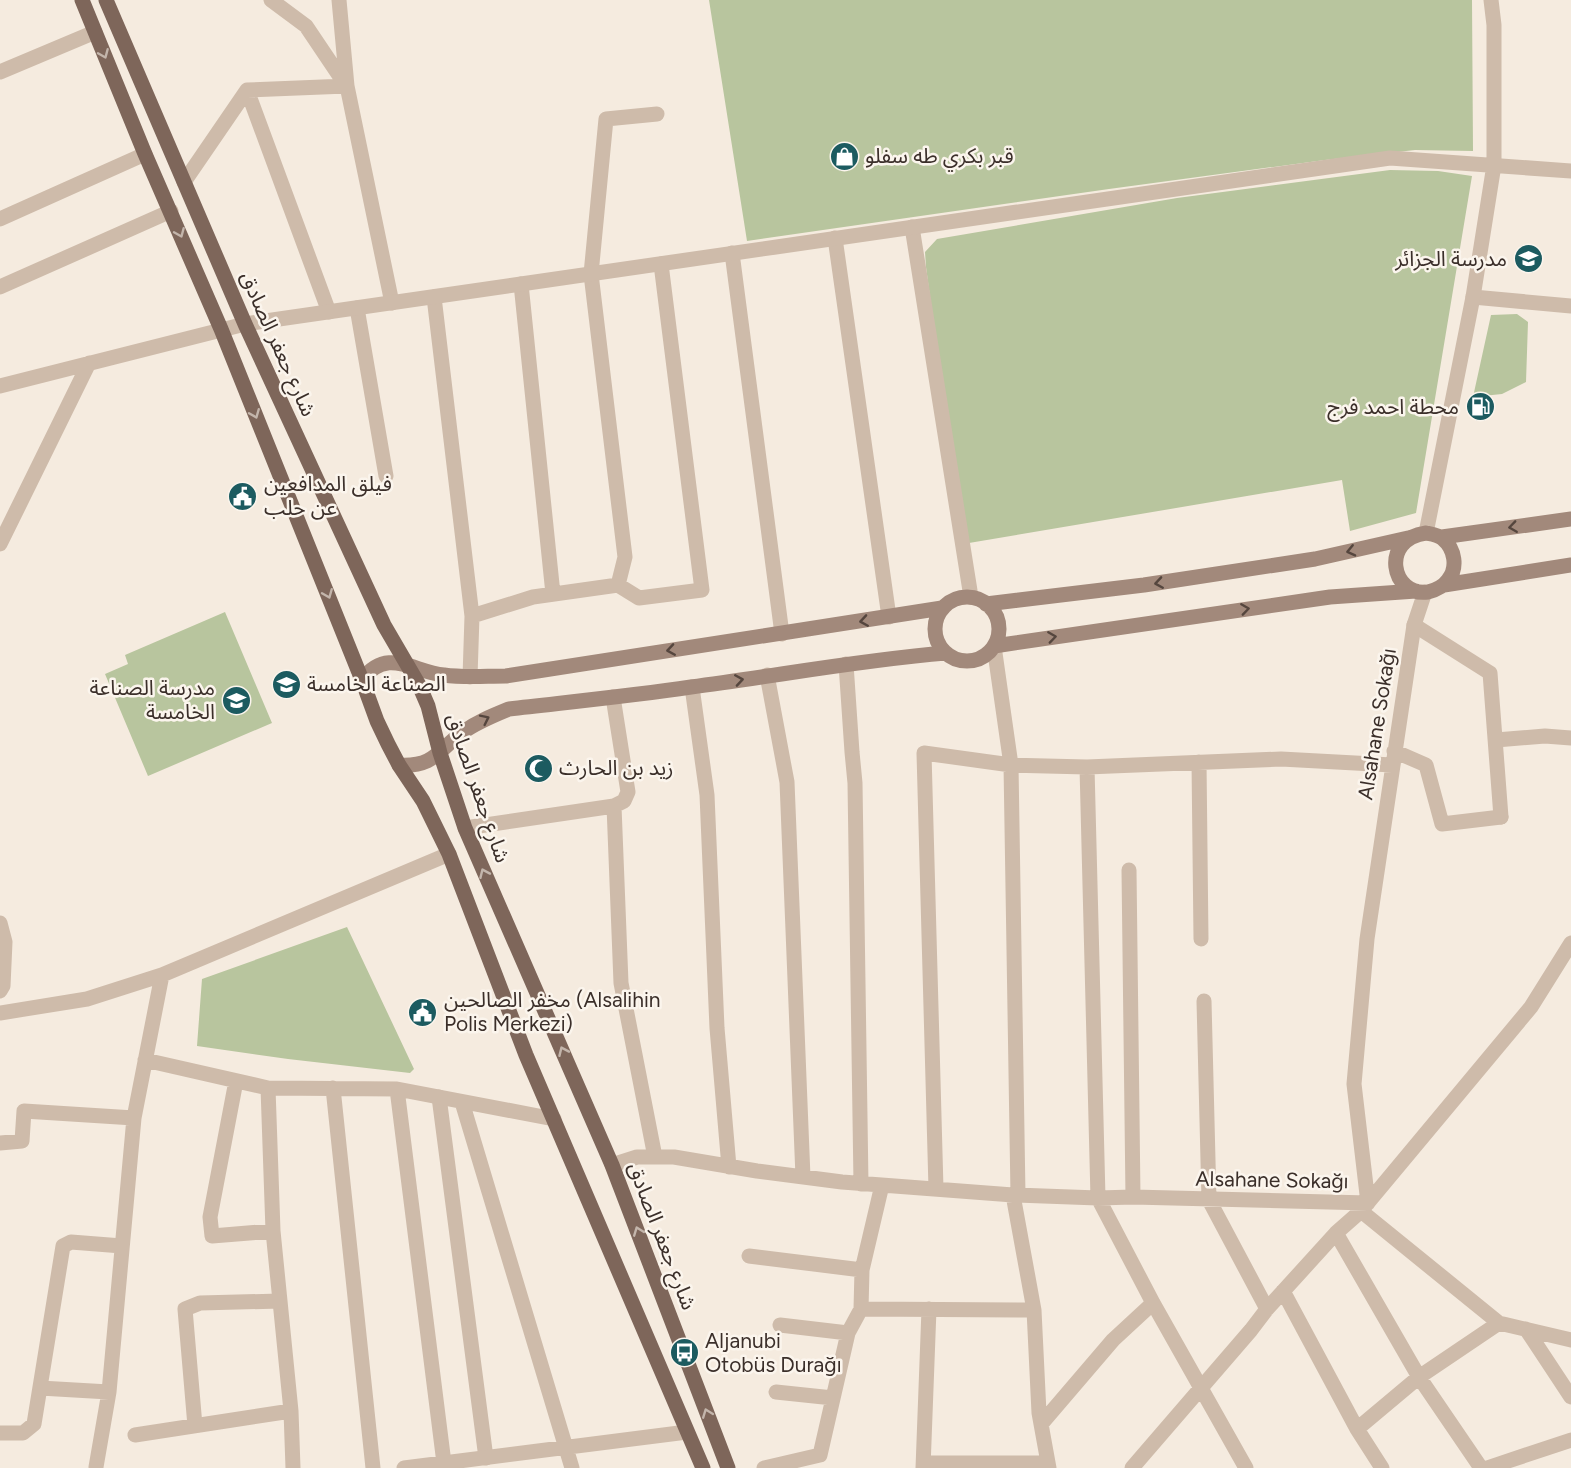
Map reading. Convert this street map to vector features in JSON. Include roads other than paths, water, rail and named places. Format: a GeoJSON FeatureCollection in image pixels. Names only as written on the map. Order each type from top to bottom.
{"type":"FeatureCollection","features":[{"type":"Feature","properties":{"kind":"main road"},"geometry":{"type":"LineString","coordinates":[[82,0],[145,154],[221,329],[377,721],[399,765],[423,801],[449,854],[526,1055],[703,1468]]}},
{"type":"Feature","properties":{"kind":"main road","name":"شارع جعفر الصادق"},"geometry":{"type":"LineString","coordinates":[[106,0],[245,324],[384,625],[408,664],[428,706],[440,753],[465,828],[612,1165],[728,1468]]}},
{"type":"Feature","properties":{"kind":"main road"},"geometry":{"type":"LineString","coordinates":[[986,604],[1144,585],[1304,561],[1408,538],[1416,534],[1426,533],[1442,537],[1571,519]]}},
{"type":"Feature","properties":{"kind":"main road"},"geometry":{"type":"LineString","coordinates":[[1442,537],[1454,558],[1454,568],[1444,585]]}},
{"type":"Feature","properties":{"kind":"main road"},"geometry":{"type":"LineString","coordinates":[[1408,538],[1397,553],[1395,562],[1397,572],[1408,587],[1421,591]]}},
{"type":"Feature","properties":{"kind":"main road"},"geometry":{"type":"LineString","coordinates":[[994,646],[1330,597],[1435,590],[1444,585],[1571,565]]}},
{"type":"Feature","properties":{"kind":"main road"},"geometry":{"type":"LineString","coordinates":[[960,597],[979,599],[986,604],[993,610],[999,628],[994,646],[987,654],[966,661],[946,654],[939,646],[935,626],[942,608],[950,601],[960,597]]}},
{"type":"Feature","properties":{"kind":"main road"},"geometry":{"type":"LineString","coordinates":[[362,680],[367,673],[390,662],[408,664],[442,675],[506,676],[942,608]]}},
{"type":"Feature","properties":{"kind":"main road"},"geometry":{"type":"LineString","coordinates":[[399,765],[421,764],[431,760],[469,728],[483,719],[509,709],[692,687],[898,657],[946,654]]}},
{"type":"Feature","properties":{"kind":"street"},"geometry":{"type":"LineString","coordinates":[[271,0],[306,26],[347,86]]}},
{"type":"Feature","properties":{"kind":"street"},"geometry":{"type":"LineString","coordinates":[[339,0],[347,86],[392,303]]}},
{"type":"Feature","properties":{"kind":"street"},"geometry":{"type":"LineString","coordinates":[[1426,533],[1473,297],[1494,165],[1494,25],[1491,0]]}},
{"type":"Feature","properties":{"kind":"street"},"geometry":{"type":"LineString","coordinates":[[0,72],[95,32]]}},
{"type":"Feature","properties":{"kind":"street"},"geometry":{"type":"LineString","coordinates":[[248,90],[347,86]]}},
{"type":"Feature","properties":{"kind":"street"},"geometry":{"type":"LineString","coordinates":[[184,182],[248,90]]}},
{"type":"Feature","properties":{"kind":"street"},"geometry":{"type":"LineString","coordinates":[[248,90],[329,312]]}},
{"type":"Feature","properties":{"kind":"street"},"geometry":{"type":"LineString","coordinates":[[618,585],[625,557],[591,274],[606,118],[657,114]]}},
{"type":"Feature","properties":{"kind":"street"},"geometry":{"type":"LineString","coordinates":[[0,219],[145,154]]}},
{"type":"Feature","properties":{"kind":"street"},"geometry":{"type":"LineString","coordinates":[[0,387],[245,324],[1390,158],[1571,171]]}},
{"type":"Feature","properties":{"kind":"street"},"geometry":{"type":"LineString","coordinates":[[0,287],[171,211]]}},
{"type":"Feature","properties":{"kind":"street"},"geometry":{"type":"LineString","coordinates":[[912,227],[971,597]]}},
{"type":"Feature","properties":{"kind":"street"},"geometry":{"type":"LineString","coordinates":[[835,238],[889,617]]}},
{"type":"Feature","properties":{"kind":"street"},"geometry":{"type":"LineString","coordinates":[[732,253],[782,634]]}},
{"type":"Feature","properties":{"kind":"street"},"geometry":{"type":"LineString","coordinates":[[472,616],[533,597],[618,585],[639,598],[702,590],[662,264]]}},
{"type":"Feature","properties":{"kind":"street"},"geometry":{"type":"LineString","coordinates":[[521,284],[553,594]]}},
{"type":"Feature","properties":{"kind":"street"},"geometry":{"type":"LineString","coordinates":[[434,297],[472,616],[470,677]]}},
{"type":"Feature","properties":{"kind":"street"},"geometry":{"type":"LineString","coordinates":[[1473,297],[1571,306]]}},
{"type":"Feature","properties":{"kind":"street"},"geometry":{"type":"LineString","coordinates":[[357,308],[386,476]]}},
{"type":"Feature","properties":{"kind":"street"},"geometry":{"type":"LineString","coordinates":[[0,544],[89,363]]}},
{"type":"Feature","properties":{"kind":"street","name":"Alsahane Sokağı"},"geometry":{"type":"LineString","coordinates":[[612,1165],[637,1157],[674,1157],[729,1167],[861,1184],[1016,1195],[1133,1197],[1365,1207],[1354,1084],[1367,939],[1393,758],[1421,591]]}},
{"type":"Feature","properties":{"kind":"street"},"geometry":{"type":"LineString","coordinates":[[936,1189],[924,753],[1011,765],[1087,766],[1281,759],[1393,758],[1426,765],[1442,824],[1501,817],[1490,673],[1414,625]]}},
{"type":"Feature","properties":{"kind":"street"},"geometry":{"type":"LineString","coordinates":[[929,1309],[924,1466],[1048,1465],[1039,1413],[1034,1310],[1016,1195],[1011,765],[994,646]]}},
{"type":"Feature","properties":{"kind":"street"},"geometry":{"type":"LineString","coordinates":[[846,664],[855,783],[861,1184]]}},
{"type":"Feature","properties":{"kind":"street"},"geometry":{"type":"LineString","coordinates":[[767,675],[787,782],[803,1177]]}},
{"type":"Feature","properties":{"kind":"street"},"geometry":{"type":"LineString","coordinates":[[692,687],[707,795],[717,1028],[729,1167]]}},
{"type":"Feature","properties":{"kind":"street"},"geometry":{"type":"LineString","coordinates":[[465,828],[614,806],[624,801],[628,792],[613,697]]}},
{"type":"Feature","properties":{"kind":"street"},"geometry":{"type":"LineString","coordinates":[[1496,740],[1545,736],[1571,738]]}},
{"type":"Feature","properties":{"kind":"street"},"geometry":{"type":"LineString","coordinates":[[1199,762],[1201,939]]}},
{"type":"Feature","properties":{"kind":"street"},"geometry":{"type":"LineString","coordinates":[[1087,766],[1098,1198],[1153,1303],[1246,1468]]}},
{"type":"Feature","properties":{"kind":"street"},"geometry":{"type":"LineString","coordinates":[[614,806],[621,983],[655,1157]]}},
{"type":"Feature","properties":{"kind":"street"},"geometry":{"type":"LineString","coordinates":[[0,1013],[87,999],[162,975],[449,854]]}},
{"type":"Feature","properties":{"kind":"street"},"geometry":{"type":"LineString","coordinates":[[1129,870],[1133,1197]]}},
{"type":"Feature","properties":{"kind":"street"},"geometry":{"type":"LineString","coordinates":[[0,923],[5,942],[3,986],[0,991]]}},
{"type":"Feature","properties":{"kind":"street"},"geometry":{"type":"LineString","coordinates":[[1142,1464],[1201,1387],[1267,1309],[1336,1233],[1365,1207],[1531,1007],[1571,943]]}},
{"type":"Feature","properties":{"kind":"street"},"geometry":{"type":"LineString","coordinates":[[96,1467],[110,1392],[134,1118],[162,975]]}},
{"type":"Feature","properties":{"kind":"street"},"geometry":{"type":"LineString","coordinates":[[1204,1001],[1209,1200],[1267,1309]]}},
{"type":"Feature","properties":{"kind":"street"},"geometry":{"type":"LineString","coordinates":[[145,1060],[268,1088],[397,1089],[554,1119]]}},
{"type":"Feature","properties":{"kind":"street"},"geometry":{"type":"LineString","coordinates":[[236,1081],[210,1217],[212,1236],[273,1231]]}},
{"type":"Feature","properties":{"kind":"street"},"geometry":{"type":"LineString","coordinates":[[268,1088],[273,1231],[291,1411],[293,1468]]}},
{"type":"Feature","properties":{"kind":"street"},"geometry":{"type":"LineString","coordinates":[[333,1088],[373,1468]]}},
{"type":"Feature","properties":{"kind":"street"},"geometry":{"type":"LineString","coordinates":[[397,1089],[444,1463]]}},
{"type":"Feature","properties":{"kind":"street"},"geometry":{"type":"LineString","coordinates":[[439,1097],[486,1458]]}},
{"type":"Feature","properties":{"kind":"street"},"geometry":{"type":"LineString","coordinates":[[462,1102],[572,1468]]}},
{"type":"Feature","properties":{"kind":"street"},"geometry":{"type":"LineString","coordinates":[[0,1143],[22,1141],[24,1111],[134,1118]]}},
{"type":"Feature","properties":{"kind":"street"},"geometry":{"type":"LineString","coordinates":[[764,1468],[820,1455],[848,1333],[861,1309],[862,1270],[882,1185]]}},
{"type":"Feature","properties":{"kind":"street"},"geometry":{"type":"LineString","coordinates":[[1365,1207],[1499,1323],[1571,1340]]}},
{"type":"Feature","properties":{"kind":"street"},"geometry":{"type":"LineString","coordinates":[[1336,1233],[1419,1377],[1481,1468]]}},
{"type":"Feature","properties":{"kind":"street"},"geometry":{"type":"LineString","coordinates":[[0,1433],[23,1432],[34,1424],[63,1246],[71,1242],[122,1246]]}},
{"type":"Feature","properties":{"kind":"street"},"geometry":{"type":"LineString","coordinates":[[748,1256],[862,1270]]}},
{"type":"Feature","properties":{"kind":"street"},"geometry":{"type":"LineString","coordinates":[[1283,1292],[1357,1429],[1382,1468]]}},
{"type":"Feature","properties":{"kind":"street"},"geometry":{"type":"LineString","coordinates":[[195,1426],[185,1310],[200,1303],[280,1301]]}},
{"type":"Feature","properties":{"kind":"street"},"geometry":{"type":"LineString","coordinates":[[1042,1423],[1113,1341],[1153,1303]]}},
{"type":"Feature","properties":{"kind":"street"},"geometry":{"type":"LineString","coordinates":[[861,1309],[1034,1310]]}},
{"type":"Feature","properties":{"kind":"street"},"geometry":{"type":"LineString","coordinates":[[1357,1429],[1419,1377],[1499,1323]]}},
{"type":"Feature","properties":{"kind":"street"},"geometry":{"type":"LineString","coordinates":[[780,1325],[848,1333]]}},
{"type":"Feature","properties":{"kind":"street"},"geometry":{"type":"LineString","coordinates":[[1526,1329],[1571,1397]]}},
{"type":"Feature","properties":{"kind":"street"},"geometry":{"type":"LineString","coordinates":[[40,1388],[110,1392]]}},
{"type":"Feature","properties":{"kind":"street"},"geometry":{"type":"LineString","coordinates":[[776,1392],[833,1398]]}},
{"type":"Feature","properties":{"kind":"street"},"geometry":{"type":"LineString","coordinates":[[135,1435],[291,1411]]}},
{"type":"Feature","properties":{"kind":"street"},"geometry":{"type":"LineString","coordinates":[[404,1468],[428,1467],[444,1463],[687,1432]]}},
{"type":"Feature","properties":{"kind":"street"},"geometry":{"type":"LineString","coordinates":[[1488,1468],[1571,1440]]}},
{"type":"Feature","properties":{"kind":"place","name":"قبر بكري طه سفلو"},"geometry":{"type":"Point","coordinates":[844,156]}},
{"type":"Feature","properties":{"kind":"place","name":"مدرسة الجزائر"},"geometry":{"type":"Point","coordinates":[1528,259]}},
{"type":"Feature","properties":{"kind":"place","name":"محطة احمد فرج"},"geometry":{"type":"Point","coordinates":[1480,407]}},
{"type":"Feature","properties":{"kind":"place","name":"فيلق المدافعين عن حلب"},"geometry":{"type":"Point","coordinates":[243,496]}},
{"type":"Feature","properties":{"kind":"place","name":"الصناعة الخامسة"},"geometry":{"type":"Point","coordinates":[286,684]}},
{"type":"Feature","properties":{"kind":"place","name":"مدرسة الصناعة الخامسة"},"geometry":{"type":"Point","coordinates":[236,700]}},
{"type":"Feature","properties":{"kind":"place","name":"زيد بن الحارث"},"geometry":{"type":"Point","coordinates":[538,768]}},
{"type":"Feature","properties":{"kind":"place","name":"مخفر الصالحين (Alsalihin Polis Merkezi)"},"geometry":{"type":"Point","coordinates":[423,1012]}},
{"type":"Feature","properties":{"kind":"place","name":"Aljanubi Otobüs Durağı"},"geometry":{"type":"Point","coordinates":[684,1353]}}]}
